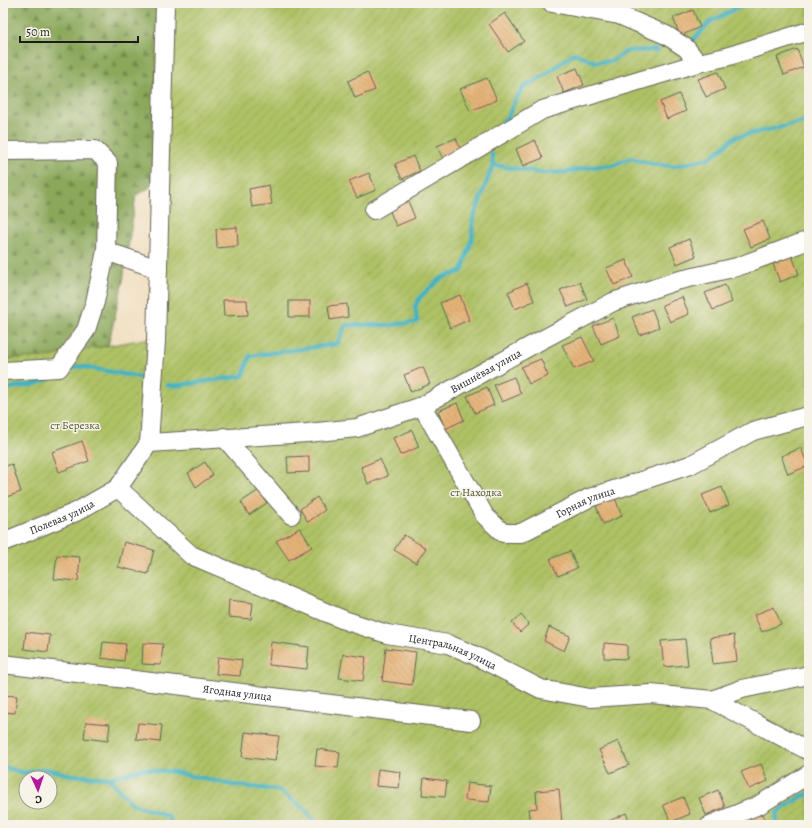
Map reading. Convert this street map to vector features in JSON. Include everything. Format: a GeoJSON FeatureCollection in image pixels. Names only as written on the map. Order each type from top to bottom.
{"type":"FeatureCollection","features":[{"type":"Feature","properties":{"kind":"street"},"geometry":{"type":"LineString","coordinates":[[118,488],[149,442],[156,341],[165,3]]}},
{"type":"Feature","properties":{"kind":"street"},"geometry":{"type":"LineString","coordinates":[[552,3],[619,15],[666,35],[686,48],[698,63]]}},
{"type":"Feature","properties":{"kind":"street"},"geometry":{"type":"LineString","coordinates":[[374,210],[542,110],[698,63],[726,57],[809,31]]}},
{"type":"Feature","properties":{"kind":"street"},"geometry":{"type":"LineString","coordinates":[[3,151],[95,150],[108,163],[106,251],[95,302],[86,330],[59,368],[3,371]]}},
{"type":"Feature","properties":{"kind":"street","name":"Вишнёвая улица"},"geometry":{"type":"LineString","coordinates":[[149,442],[307,433],[356,428],[422,406],[613,302],[676,281],[737,267],[809,240]]}},
{"type":"Feature","properties":{"kind":"street"},"geometry":{"type":"LineString","coordinates":[[106,251],[158,268]]}},
{"type":"Feature","properties":{"kind":"street","name":"Горная улица"},"geometry":{"type":"LineString","coordinates":[[422,406],[485,516],[503,533],[521,533],[590,498],[690,465],[753,431],[804,417],[809,417]]}},
{"type":"Feature","properties":{"kind":"street"},"geometry":{"type":"LineString","coordinates":[[224,437],[290,515]]}},
{"type":"Feature","properties":{"kind":"street","name":"Полевая улица"},"geometry":{"type":"LineString","coordinates":[[3,542],[76,512],[118,488]]}},
{"type":"Feature","properties":{"kind":"street","name":"Центральная улица"},"geometry":{"type":"LineString","coordinates":[[118,488],[191,555],[344,620],[387,634],[448,644],[474,655],[541,689],[590,698],[651,694],[712,700],[809,751]]}},
{"type":"Feature","properties":{"kind":"street","name":"Ягодная улица"},"geometry":{"type":"LineString","coordinates":[[3,664],[471,721]]}},
{"type":"Feature","properties":{"kind":"street"},"geometry":{"type":"LineString","coordinates":[[712,700],[742,689],[809,675]]}},
{"type":"Feature","properties":{"kind":"street"},"geometry":{"type":"LineString","coordinates":[[710,825],[759,806],[809,774]]}},
{"type":"Feature","properties":{"kind":"green space"},"geometry":{"type":"Polygon","coordinates":[[[3,3],[402,3],[266,123],[136,195],[123,281],[94,406],[3,414],[3,3]]]}},
{"type":"Feature","properties":{"kind":"green space","name":"ст Находка"},"geometry":{"type":"Polygon","coordinates":[[[157,3],[809,3],[809,825],[3,825],[3,359],[46,357],[150,338],[157,3]]]}},
{"type":"Feature","properties":{"kind":"building"},"geometry":{"type":"Polygon","coordinates":[[[693,10],[700,27],[680,36],[673,18],[693,10]]]}},
{"type":"Feature","properties":{"kind":"building"},"geometry":{"type":"Polygon","coordinates":[[[505,13],[524,41],[508,52],[489,24],[505,13]]]}},
{"type":"Feature","properties":{"kind":"building"},"geometry":{"type":"Polygon","coordinates":[[[797,49],[804,67],[784,75],[777,57],[797,49]]]}},
{"type":"Feature","properties":{"kind":"building"},"geometry":{"type":"Polygon","coordinates":[[[577,68],[584,85],[564,93],[557,76],[577,68]]]}},
{"type":"Feature","properties":{"kind":"building"},"geometry":{"type":"Polygon","coordinates":[[[367,72],[375,90],[355,98],[348,81],[367,72]]]}},
{"type":"Feature","properties":{"kind":"building"},"geometry":{"type":"Polygon","coordinates":[[[718,72],[725,89],[706,97],[698,79],[718,72]]]}},
{"type":"Feature","properties":{"kind":"building"},"geometry":{"type":"Polygon","coordinates":[[[487,78],[497,100],[470,111],[460,89],[487,78]]]}},
{"type":"Feature","properties":{"kind":"building"},"geometry":{"type":"Polygon","coordinates":[[[679,94],[686,111],[667,119],[660,102],[679,94]]]}},
{"type":"Feature","properties":{"kind":"building"},"geometry":{"type":"Polygon","coordinates":[[[456,138],[462,153],[444,161],[437,146],[456,138]]]}},
{"type":"Feature","properties":{"kind":"building"},"geometry":{"type":"Polygon","coordinates":[[[535,140],[543,158],[523,166],[516,149],[535,140]]]}},
{"type":"Feature","properties":{"kind":"building"},"geometry":{"type":"Polygon","coordinates":[[[413,156],[420,171],[402,179],[395,164],[413,156]]]}},
{"type":"Feature","properties":{"kind":"building"},"geometry":{"type":"Polygon","coordinates":[[[369,173],[376,190],[357,198],[349,181],[369,173]]]}},
{"type":"Feature","properties":{"kind":"building"},"geometry":{"type":"Polygon","coordinates":[[[269,185],[272,204],[252,207],[249,189],[269,185]]]}},
{"type":"Feature","properties":{"kind":"building"},"geometry":{"type":"Polygon","coordinates":[[[408,201],[415,218],[396,226],[389,209],[408,201]]]}},
{"type":"Feature","properties":{"kind":"building"},"geometry":{"type":"Polygon","coordinates":[[[763,221],[770,239],[751,247],[743,229],[763,221]]]}},
{"type":"Feature","properties":{"kind":"building"},"geometry":{"type":"Polygon","coordinates":[[[237,227],[238,246],[217,248],[216,229],[237,227]]]}},
{"type":"Feature","properties":{"kind":"building"},"geometry":{"type":"Polygon","coordinates":[[[689,239],[696,256],[677,264],[670,247],[689,239]]]}},
{"type":"Feature","properties":{"kind":"building"},"geometry":{"type":"Polygon","coordinates":[[[792,256],[799,274],[780,282],[773,264],[792,256]]]}},
{"type":"Feature","properties":{"kind":"building"},"geometry":{"type":"Polygon","coordinates":[[[626,260],[633,277],[614,285],[606,268],[626,260]]]}},
{"type":"Feature","properties":{"kind":"building"},"geometry":{"type":"Polygon","coordinates":[[[580,282],[587,299],[568,307],[560,290],[580,282]]]}},
{"type":"Feature","properties":{"kind":"building"},"geometry":{"type":"Polygon","coordinates":[[[527,283],[534,301],[515,309],[508,292],[527,283]]]}},
{"type":"Feature","properties":{"kind":"building"},"geometry":{"type":"Polygon","coordinates":[[[725,285],[732,302],[713,310],[705,293],[725,285]]]}},
{"type":"Feature","properties":{"kind":"building"},"geometry":{"type":"Polygon","coordinates":[[[460,295],[469,320],[450,328],[440,303],[460,295]]]}},
{"type":"Feature","properties":{"kind":"building"},"geometry":{"type":"Polygon","coordinates":[[[682,297],[689,314],[670,322],[662,305],[682,297]]]}},
{"type":"Feature","properties":{"kind":"building"},"geometry":{"type":"Polygon","coordinates":[[[223,300],[247,300],[248,315],[224,316],[223,300]]]}},
{"type":"Feature","properties":{"kind":"building"},"geometry":{"type":"Polygon","coordinates":[[[289,301],[310,301],[310,317],[289,317],[289,301]]]}},
{"type":"Feature","properties":{"kind":"building"},"geometry":{"type":"Polygon","coordinates":[[[347,304],[348,317],[330,320],[328,306],[347,304]]]}},
{"type":"Feature","properties":{"kind":"building"},"geometry":{"type":"Polygon","coordinates":[[[652,309],[659,327],[640,335],[632,317],[652,309]]]}},
{"type":"Feature","properties":{"kind":"building"},"geometry":{"type":"Polygon","coordinates":[[[613,318],[620,336],[601,344],[593,326],[613,318]]]}},
{"type":"Feature","properties":{"kind":"building"},"geometry":{"type":"Polygon","coordinates":[[[582,337],[594,361],[574,369],[562,345],[582,337]]]}},
{"type":"Feature","properties":{"kind":"building"},"geometry":{"type":"Polygon","coordinates":[[[541,359],[548,376],[529,384],[521,367],[541,359]]]}},
{"type":"Feature","properties":{"kind":"building"},"geometry":{"type":"Polygon","coordinates":[[[423,367],[430,384],[411,392],[404,375],[423,367]]]}},
{"type":"Feature","properties":{"kind":"building"},"geometry":{"type":"Polygon","coordinates":[[[514,377],[521,394],[502,402],[494,385],[514,377]]]}},
{"type":"Feature","properties":{"kind":"building"},"geometry":{"type":"Polygon","coordinates":[[[487,387],[494,405],[475,413],[467,396],[487,387]]]}},
{"type":"Feature","properties":{"kind":"building"},"geometry":{"type":"Polygon","coordinates":[[[457,403],[464,420],[445,429],[438,411],[457,403]]]}},
{"type":"Feature","properties":{"kind":"building"},"geometry":{"type":"Polygon","coordinates":[[[412,430],[419,447],[400,455],[393,438],[412,430]]]}},
{"type":"Feature","properties":{"kind":"building"},"geometry":{"type":"Polygon","coordinates":[[[82,441],[89,461],[59,472],[52,452],[82,441]]]}},
{"type":"Feature","properties":{"kind":"building"},"geometry":{"type":"Polygon","coordinates":[[[801,448],[808,466],[788,474],[781,456],[801,448]]]}},
{"type":"Feature","properties":{"kind":"building"},"geometry":{"type":"Polygon","coordinates":[[[309,456],[309,472],[288,473],[287,457],[309,456]]]}},
{"type":"Feature","properties":{"kind":"building"},"geometry":{"type":"Polygon","coordinates":[[[380,459],[388,476],[368,484],[361,467],[380,459]]]}},
{"type":"Feature","properties":{"kind":"building"},"geometry":{"type":"Polygon","coordinates":[[[205,462],[213,475],[196,487],[188,473],[205,462]]]}},
{"type":"Feature","properties":{"kind":"building"},"geometry":{"type":"Polygon","coordinates":[[[12,464],[21,492],[3,498],[3,467],[12,464]]]}},
{"type":"Feature","properties":{"kind":"building"},"geometry":{"type":"Polygon","coordinates":[[[722,487],[729,505],[710,513],[702,495],[722,487]]]}},
{"type":"Feature","properties":{"kind":"building"},"geometry":{"type":"Polygon","coordinates":[[[259,490],[267,503],[249,515],[241,502],[259,490]]]}},
{"type":"Feature","properties":{"kind":"building"},"geometry":{"type":"Polygon","coordinates":[[[317,497],[325,510],[308,522],[300,509],[317,497]]]}},
{"type":"Feature","properties":{"kind":"building"},"geometry":{"type":"Polygon","coordinates":[[[615,498],[622,516],[603,524],[596,506],[615,498]]]}},
{"type":"Feature","properties":{"kind":"building"},"geometry":{"type":"Polygon","coordinates":[[[300,528],[312,547],[289,560],[276,541],[300,528]]]}},
{"type":"Feature","properties":{"kind":"building"},"geometry":{"type":"Polygon","coordinates":[[[404,535],[426,548],[416,563],[394,550],[404,535]]]}},
{"type":"Feature","properties":{"kind":"building"},"geometry":{"type":"Polygon","coordinates":[[[124,542],[154,550],[148,574],[118,567],[124,542]]]}},
{"type":"Feature","properties":{"kind":"building"},"geometry":{"type":"Polygon","coordinates":[[[570,551],[577,568],[558,576],[550,559],[570,551]]]}},
{"type":"Feature","properties":{"kind":"building"},"geometry":{"type":"Polygon","coordinates":[[[57,555],[80,557],[78,581],[54,579],[57,555]]]}},
{"type":"Feature","properties":{"kind":"building"},"geometry":{"type":"Polygon","coordinates":[[[229,600],[253,603],[251,619],[228,617],[229,600]]]}},
{"type":"Feature","properties":{"kind":"building"},"geometry":{"type":"Polygon","coordinates":[[[774,607],[781,624],[762,632],[754,615],[774,607]]]}},
{"type":"Feature","properties":{"kind":"building"},"geometry":{"type":"Polygon","coordinates":[[[521,615],[529,624],[520,632],[512,623],[521,615]]]}},
{"type":"Feature","properties":{"kind":"building"},"geometry":{"type":"Polygon","coordinates":[[[549,627],[570,636],[564,651],[544,641],[549,627]]]}},
{"type":"Feature","properties":{"kind":"building"},"geometry":{"type":"Polygon","coordinates":[[[26,632],[50,635],[48,652],[24,649],[26,632]]]}},
{"type":"Feature","properties":{"kind":"building"},"geometry":{"type":"Polygon","coordinates":[[[734,635],[737,661],[713,664],[710,638],[734,635]]]}},
{"type":"Feature","properties":{"kind":"building"},"geometry":{"type":"Polygon","coordinates":[[[685,639],[688,665],[664,667],[661,641],[685,639]]]}},
{"type":"Feature","properties":{"kind":"building"},"geometry":{"type":"Polygon","coordinates":[[[103,642],[126,644],[124,661],[101,658],[103,642]]]}},
{"type":"Feature","properties":{"kind":"building"},"geometry":{"type":"Polygon","coordinates":[[[271,642],[309,647],[307,669],[269,665],[271,642]]]}},
{"type":"Feature","properties":{"kind":"building"},"geometry":{"type":"Polygon","coordinates":[[[143,643],[163,644],[161,665],[142,664],[143,643]]]}},
{"type":"Feature","properties":{"kind":"building"},"geometry":{"type":"Polygon","coordinates":[[[604,643],[627,645],[627,659],[604,658],[604,643]]]}},
{"type":"Feature","properties":{"kind":"building"},"geometry":{"type":"Polygon","coordinates":[[[386,648],[416,652],[412,685],[382,681],[386,648]]]}},
{"type":"Feature","properties":{"kind":"building"},"geometry":{"type":"Polygon","coordinates":[[[343,654],[366,657],[363,681],[339,678],[343,654]]]}},
{"type":"Feature","properties":{"kind":"building"},"geometry":{"type":"Polygon","coordinates":[[[218,657],[242,660],[240,676],[216,674],[218,657]]]}},
{"type":"Feature","properties":{"kind":"building"},"geometry":{"type":"Polygon","coordinates":[[[3,695],[17,696],[15,713],[3,712],[3,695]]]}},
{"type":"Feature","properties":{"kind":"building"},"geometry":{"type":"Polygon","coordinates":[[[86,722],[110,724],[108,741],[84,738],[86,722]]]}},
{"type":"Feature","properties":{"kind":"building"},"geometry":{"type":"Polygon","coordinates":[[[138,723],[162,725],[160,742],[136,739],[138,723]]]}},
{"type":"Feature","properties":{"kind":"building"},"geometry":{"type":"Polygon","coordinates":[[[245,732],[279,736],[275,761],[242,757],[245,732]]]}},
{"type":"Feature","properties":{"kind":"building"},"geometry":{"type":"Polygon","coordinates":[[[618,741],[629,765],[610,773],[599,750],[618,741]]]}},
{"type":"Feature","properties":{"kind":"building"},"geometry":{"type":"Polygon","coordinates":[[[317,749],[340,752],[338,768],[315,766],[317,749]]]}},
{"type":"Feature","properties":{"kind":"building"},"geometry":{"type":"Polygon","coordinates":[[[761,764],[768,781],[749,789],[741,772],[761,764]]]}},
{"type":"Feature","properties":{"kind":"building"},"geometry":{"type":"Polygon","coordinates":[[[378,769],[401,772],[399,788],[376,786],[378,769]]]}},
{"type":"Feature","properties":{"kind":"building"},"geometry":{"type":"Polygon","coordinates":[[[424,778],[447,781],[445,797],[422,795],[424,778]]]}},
{"type":"Feature","properties":{"kind":"building"},"geometry":{"type":"Polygon","coordinates":[[[467,783],[491,786],[489,802],[465,800],[467,783]]]}},
{"type":"Feature","properties":{"kind":"building"},"geometry":{"type":"Polygon","coordinates":[[[559,789],[562,824],[531,825],[529,809],[537,808],[536,791],[559,789]]]}},
{"type":"Feature","properties":{"kind":"building"},"geometry":{"type":"Polygon","coordinates":[[[718,790],[725,807],[706,815],[699,798],[718,790]]]}},
{"type":"Feature","properties":{"kind":"building"},"geometry":{"type":"Polygon","coordinates":[[[683,797],[690,814],[671,822],[663,805],[683,797]]]}},
{"type":"Feature","properties":{"kind":"building"},"geometry":{"type":"Polygon","coordinates":[[[762,812],[768,825],[745,825],[743,820],[762,812]]]}},
{"type":"Feature","properties":{"kind":"building"},"geometry":{"type":"Polygon","coordinates":[[[626,813],[631,825],[608,825],[607,822],[626,813]]]}},
{"type":"Feature","properties":{"kind":"waterway"},"geometry":{"type":"LineString","coordinates":[[694,39],[710,22],[737,8],[753,3]]}},
{"type":"Feature","properties":{"kind":"waterway"},"geometry":{"type":"LineString","coordinates":[[499,127],[509,115],[514,102],[524,87],[544,76],[574,53],[595,62],[612,61],[627,51],[657,50]]}},
{"type":"Feature","properties":{"kind":"waterway"},"geometry":{"type":"LineString","coordinates":[[493,165],[543,173],[567,172],[590,167],[613,165],[630,158],[658,165],[674,166],[710,158],[735,137],[809,121]]}},
{"type":"Feature","properties":{"kind":"waterway"},"geometry":{"type":"LineString","coordinates":[[167,385],[174,386],[243,376],[250,356],[337,344],[346,325],[391,325],[417,322],[415,306],[421,296],[441,278],[462,271],[472,239],[473,219],[493,165],[492,154]]}},
{"type":"Feature","properties":{"kind":"waterway"},"geometry":{"type":"LineString","coordinates":[[3,389],[36,384],[79,366],[139,377]]}},
{"type":"Feature","properties":{"kind":"waterway"},"geometry":{"type":"LineString","coordinates":[[3,767],[24,773],[46,769],[71,775],[109,778],[132,804],[168,816],[172,825]]}},
{"type":"Feature","properties":{"kind":"waterway"},"geometry":{"type":"LineString","coordinates":[[109,778],[142,769],[174,772],[233,785],[278,790],[305,809],[317,825]]}},
{"type":"Feature","properties":{"kind":"waterway"},"geometry":{"type":"LineString","coordinates":[[776,825],[777,813],[800,797],[809,794]]}},
{"type":"Feature","properties":{"kind":"park label","name":"ст Березка"},"geometry":{"type":"Point","coordinates":[75,425]}}]}
